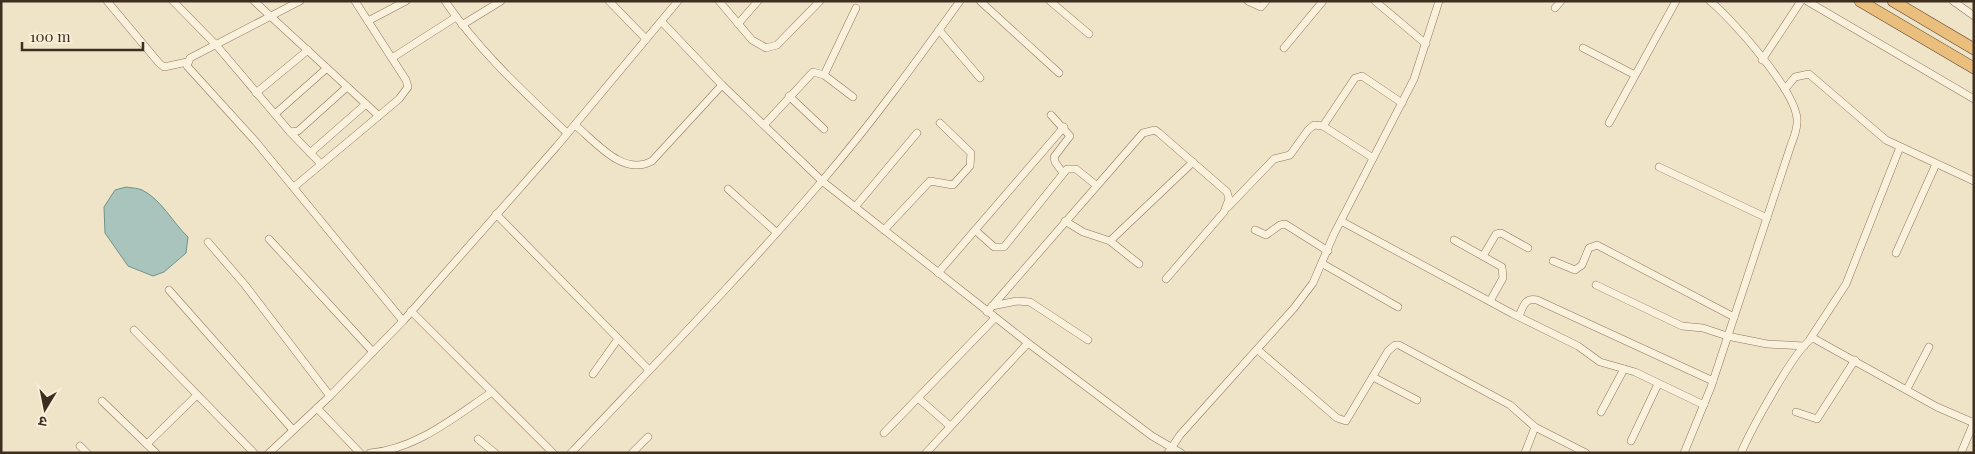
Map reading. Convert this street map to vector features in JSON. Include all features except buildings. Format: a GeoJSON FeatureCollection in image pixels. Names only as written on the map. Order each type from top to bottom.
{"type":"FeatureCollection","features":[{"type":"Feature","properties":{"kind":"highway"},"geometry":{"type":"LineString","coordinates":[[1860,1],[1974,68]]}},
{"type":"Feature","properties":{"kind":"highway"},"geometry":{"type":"LineString","coordinates":[[1893,1],[1974,49]]}},
{"type":"Feature","properties":{"kind":"street"},"geometry":{"type":"LineString","coordinates":[[107,1],[164,67],[187,62],[300,1]]}},
{"type":"Feature","properties":{"kind":"street"},"geometry":{"type":"LineString","coordinates":[[173,1],[217,46],[290,132],[321,164]]}},
{"type":"Feature","properties":{"kind":"street"},"geometry":{"type":"LineString","coordinates":[[254,1],[379,116]]}},
{"type":"Feature","properties":{"kind":"street"},"geometry":{"type":"LineString","coordinates":[[294,187],[400,99],[408,87],[406,80],[355,1]]}},
{"type":"Feature","properties":{"kind":"street"},"geometry":{"type":"LineString","coordinates":[[368,21],[406,1]]}},
{"type":"Feature","properties":{"kind":"street"},"geometry":{"type":"LineString","coordinates":[[445,1],[462,25],[497,65],[567,133]]}},
{"type":"Feature","properties":{"kind":"street"},"geometry":{"type":"LineString","coordinates":[[462,25],[500,1]]}},
{"type":"Feature","properties":{"kind":"street"},"geometry":{"type":"LineString","coordinates":[[609,1],[646,39]]}},
{"type":"Feature","properties":{"kind":"street"},"geometry":{"type":"LineString","coordinates":[[719,1],[759,46],[772,48],[820,1]]}},
{"type":"Feature","properties":{"kind":"street"},"geometry":{"type":"LineString","coordinates":[[738,24],[758,1]]}},
{"type":"Feature","properties":{"kind":"street"},"geometry":{"type":"LineString","coordinates":[[571,453],[822,181],[960,1]]}},
{"type":"Feature","properties":{"kind":"street"},"geometry":{"type":"LineString","coordinates":[[980,1],[1059,73]]}},
{"type":"Feature","properties":{"kind":"street"},"geometry":{"type":"LineString","coordinates":[[1050,1],[1089,34]]}},
{"type":"Feature","properties":{"kind":"street"},"geometry":{"type":"LineString","coordinates":[[1248,1],[1257,8],[1261,7],[1266,1]]}},
{"type":"Feature","properties":{"kind":"street"},"geometry":{"type":"LineString","coordinates":[[1284,48],[1324,1]]}},
{"type":"Feature","properties":{"kind":"street"},"geometry":{"type":"LineString","coordinates":[[1375,1],[1426,44]]}},
{"type":"Feature","properties":{"kind":"street"},"geometry":{"type":"LineString","coordinates":[[1170,450],[1306,295],[1323,264],[1341,221],[1421,62],[1439,1]]}},
{"type":"Feature","properties":{"kind":"street"},"geometry":{"type":"LineString","coordinates":[[1555,8],[1561,1]]}},
{"type":"Feature","properties":{"kind":"street"},"geometry":{"type":"LineString","coordinates":[[1609,122],[1676,1]]}},
{"type":"Feature","properties":{"kind":"street"},"geometry":{"type":"LineString","coordinates":[[1684,453],[1713,381],[1796,130],[1795,109],[1785,89],[1710,1]]}},
{"type":"Feature","properties":{"kind":"street"},"geometry":{"type":"LineString","coordinates":[[1762,60],[1801,1]]}},
{"type":"Feature","properties":{"kind":"street"},"geometry":{"type":"LineString","coordinates":[[1807,1],[1974,99]]}},
{"type":"Feature","properties":{"kind":"street"},"geometry":{"type":"LineString","coordinates":[[1953,1],[1966,4],[1974,16]]}},
{"type":"Feature","properties":{"kind":"street"},"geometry":{"type":"LineString","coordinates":[[269,453],[330,396],[411,311],[575,125],[662,22],[674,3]]}},
{"type":"Feature","properties":{"kind":"street"},"geometry":{"type":"LineString","coordinates":[[824,75],[856,8]]}},
{"type":"Feature","properties":{"kind":"street"},"geometry":{"type":"LineString","coordinates":[[392,58],[456,17]]}},
{"type":"Feature","properties":{"kind":"street"},"geometry":{"type":"LineString","coordinates":[[662,22],[722,85],[822,181],[938,273],[990,309],[996,318],[1028,343],[1170,450],[1181,453]]}},
{"type":"Feature","properties":{"kind":"street"},"geometry":{"type":"LineString","coordinates":[[939,30],[980,78]]}},
{"type":"Feature","properties":{"kind":"street"},"geometry":{"type":"LineString","coordinates":[[1583,48],[1635,75]]}},
{"type":"Feature","properties":{"kind":"street"},"geometry":{"type":"LineString","coordinates":[[256,93],[308,50]]}},
{"type":"Feature","properties":{"kind":"street"},"geometry":{"type":"LineString","coordinates":[[187,62],[190,70],[256,142],[402,321]]}},
{"type":"Feature","properties":{"kind":"street"},"geometry":{"type":"LineString","coordinates":[[275,114],[327,68]]}},
{"type":"Feature","properties":{"kind":"street"},"geometry":{"type":"LineString","coordinates":[[764,125],[809,74],[813,72],[824,75],[853,98]]}},
{"type":"Feature","properties":{"kind":"street"},"geometry":{"type":"LineString","coordinates":[[1785,89],[1795,77],[1809,74],[1876,133],[1900,147],[1974,181]]}},
{"type":"Feature","properties":{"kind":"street"},"geometry":{"type":"LineString","coordinates":[[1323,126],[1356,78],[1362,76],[1402,103]]}},
{"type":"Feature","properties":{"kind":"street"},"geometry":{"type":"LineString","coordinates":[[575,125],[622,163],[643,166],[652,161],[722,85]]}},
{"type":"Feature","properties":{"kind":"street"},"geometry":{"type":"LineString","coordinates":[[290,132],[298,132],[347,87]]}},
{"type":"Feature","properties":{"kind":"street"},"geometry":{"type":"LineString","coordinates":[[789,96],[824,129]]}},
{"type":"Feature","properties":{"kind":"street"},"geometry":{"type":"LineString","coordinates":[[310,152],[366,104]]}},
{"type":"Feature","properties":{"kind":"street"},"geometry":{"type":"LineString","coordinates":[[1051,115],[1064,127],[1070,136],[1054,157],[1055,162],[1063,173]]}},
{"type":"Feature","properties":{"kind":"street"},"geometry":{"type":"LineString","coordinates":[[884,230],[930,181],[954,185],[970,166],[971,153],[940,123]]}},
{"type":"Feature","properties":{"kind":"street"},"geometry":{"type":"LineString","coordinates":[[1166,279],[1228,207],[1274,159],[1287,157],[1314,125],[1323,126],[1373,158]]}},
{"type":"Feature","properties":{"kind":"street"},"geometry":{"type":"LineString","coordinates":[[938,273],[1064,127]]}},
{"type":"Feature","properties":{"kind":"street"},"geometry":{"type":"LineString","coordinates":[[990,309],[1096,185],[1143,134],[1149,130],[1159,132],[1227,192],[1229,199],[1228,207]]}},
{"type":"Feature","properties":{"kind":"street"},"geometry":{"type":"LineString","coordinates":[[855,207],[917,133]]}},
{"type":"Feature","properties":{"kind":"street"},"geometry":{"type":"LineString","coordinates":[[1741,453],[1752,428],[1846,284],[1900,147]]}},
{"type":"Feature","properties":{"kind":"street"},"geometry":{"type":"LineString","coordinates":[[1110,240],[1193,162]]}},
{"type":"Feature","properties":{"kind":"street"},"geometry":{"type":"LineString","coordinates":[[1896,253],[1936,164]]}},
{"type":"Feature","properties":{"kind":"street"},"geometry":{"type":"LineString","coordinates":[[1659,167],[1767,218]]}},
{"type":"Feature","properties":{"kind":"street"},"geometry":{"type":"LineString","coordinates":[[975,230],[994,247],[1004,247],[1063,173],[1071,168],[1076,169],[1096,185]]}},
{"type":"Feature","properties":{"kind":"street"},"geometry":{"type":"LineString","coordinates":[[728,189],[776,232]]}},
{"type":"Feature","properties":{"kind":"street"},"geometry":{"type":"LineString","coordinates":[[496,214],[649,370]]}},
{"type":"Feature","properties":{"kind":"street"},"geometry":{"type":"LineString","coordinates":[[1065,220],[1083,232],[1110,240],[1139,264]]}},
{"type":"Feature","properties":{"kind":"street"},"geometry":{"type":"LineString","coordinates":[[1341,221],[1490,302],[1578,346],[1600,362],[1624,369],[1704,405]]}},
{"type":"Feature","properties":{"kind":"street"},"geometry":{"type":"LineString","coordinates":[[1255,230],[1266,235],[1280,225],[1285,224],[1328,251]]}},
{"type":"Feature","properties":{"kind":"street"},"geometry":{"type":"LineString","coordinates":[[1483,256],[1496,234],[1501,233],[1528,248]]}},
{"type":"Feature","properties":{"kind":"street"},"geometry":{"type":"LineString","coordinates":[[269,238],[373,352]]}},
{"type":"Feature","properties":{"kind":"street"},"geometry":{"type":"LineString","coordinates":[[1454,240],[1502,267],[1504,271],[1503,278],[1490,302]]}},
{"type":"Feature","properties":{"kind":"street"},"geometry":{"type":"LineString","coordinates":[[208,242],[245,285],[330,396]]}},
{"type":"Feature","properties":{"kind":"street"},"geometry":{"type":"LineString","coordinates":[[1553,260],[1575,270],[1582,264],[1589,248],[1597,245],[1734,317]]}},
{"type":"Feature","properties":{"kind":"street"},"geometry":{"type":"LineString","coordinates":[[1323,264],[1398,307]]}},
{"type":"Feature","properties":{"kind":"street"},"geometry":{"type":"LineString","coordinates":[[1596,285],[1682,326],[1703,328],[1727,336],[1767,344],[1804,346]]}},
{"type":"Feature","properties":{"kind":"street"},"geometry":{"type":"LineString","coordinates":[[169,290],[293,430]]}},
{"type":"Feature","properties":{"kind":"street"},"geometry":{"type":"LineString","coordinates":[[1519,316],[1529,299],[1537,300],[1713,381]]}},
{"type":"Feature","properties":{"kind":"street"},"geometry":{"type":"LineString","coordinates":[[990,309],[1017,301],[1030,302],[1088,340]]}},
{"type":"Feature","properties":{"kind":"street"},"geometry":{"type":"LineString","coordinates":[[411,311],[553,453]]}},
{"type":"Feature","properties":{"kind":"street"},"geometry":{"type":"LineString","coordinates":[[884,433],[996,318]]}},
{"type":"Feature","properties":{"kind":"street"},"geometry":{"type":"LineString","coordinates":[[134,330],[254,453]]}},
{"type":"Feature","properties":{"kind":"street"},"geometry":{"type":"LineString","coordinates":[[593,374],[618,339]]}},
{"type":"Feature","properties":{"kind":"street"},"geometry":{"type":"LineString","coordinates":[[1810,339],[1816,339],[1937,407],[1974,423],[1961,453]]}},
{"type":"Feature","properties":{"kind":"street"},"geometry":{"type":"LineString","coordinates":[[926,453],[1028,343]]}},
{"type":"Feature","properties":{"kind":"street"},"geometry":{"type":"LineString","coordinates":[[1258,350],[1342,421],[1349,418],[1391,347],[1400,345],[1510,405],[1535,427],[1586,453]]}},
{"type":"Feature","properties":{"kind":"street"},"geometry":{"type":"LineString","coordinates":[[1907,389],[1929,347]]}},
{"type":"Feature","properties":{"kind":"street"},"geometry":{"type":"LineString","coordinates":[[1796,412],[1817,420],[1855,360]]}},
{"type":"Feature","properties":{"kind":"street"},"geometry":{"type":"LineString","coordinates":[[1601,412],[1624,369]]}},
{"type":"Feature","properties":{"kind":"street"},"geometry":{"type":"LineString","coordinates":[[1373,377],[1417,400]]}},
{"type":"Feature","properties":{"kind":"street"},"geometry":{"type":"LineString","coordinates":[[1630,441],[1658,384]]}},
{"type":"Feature","properties":{"kind":"street"},"geometry":{"type":"LineString","coordinates":[[370,453],[389,451],[412,443],[492,392]]}},
{"type":"Feature","properties":{"kind":"street"},"geometry":{"type":"LineString","coordinates":[[147,444],[198,395]]}},
{"type":"Feature","properties":{"kind":"street"},"geometry":{"type":"LineString","coordinates":[[918,398],[950,426]]}},
{"type":"Feature","properties":{"kind":"street"},"geometry":{"type":"LineString","coordinates":[[102,401],[156,453]]}},
{"type":"Feature","properties":{"kind":"street"},"geometry":{"type":"LineString","coordinates":[[317,408],[360,453]]}},
{"type":"Feature","properties":{"kind":"street"},"geometry":{"type":"LineString","coordinates":[[1525,453],[1535,427]]}},
{"type":"Feature","properties":{"kind":"street"},"geometry":{"type":"LineString","coordinates":[[632,453],[648,437]]}},
{"type":"Feature","properties":{"kind":"street"},"geometry":{"type":"LineString","coordinates":[[478,439],[494,453]]}},
{"type":"Feature","properties":{"kind":"street"},"geometry":{"type":"LineString","coordinates":[[80,446],[87,453]]}},
{"type":"Feature","properties":{"kind":"water"},"geometry":{"type":"Polygon","coordinates":[[[126,187],[140,189],[149,194],[188,237],[186,253],[164,272],[153,276],[128,266],[105,233],[104,207],[115,190],[126,187]]]}}]}
